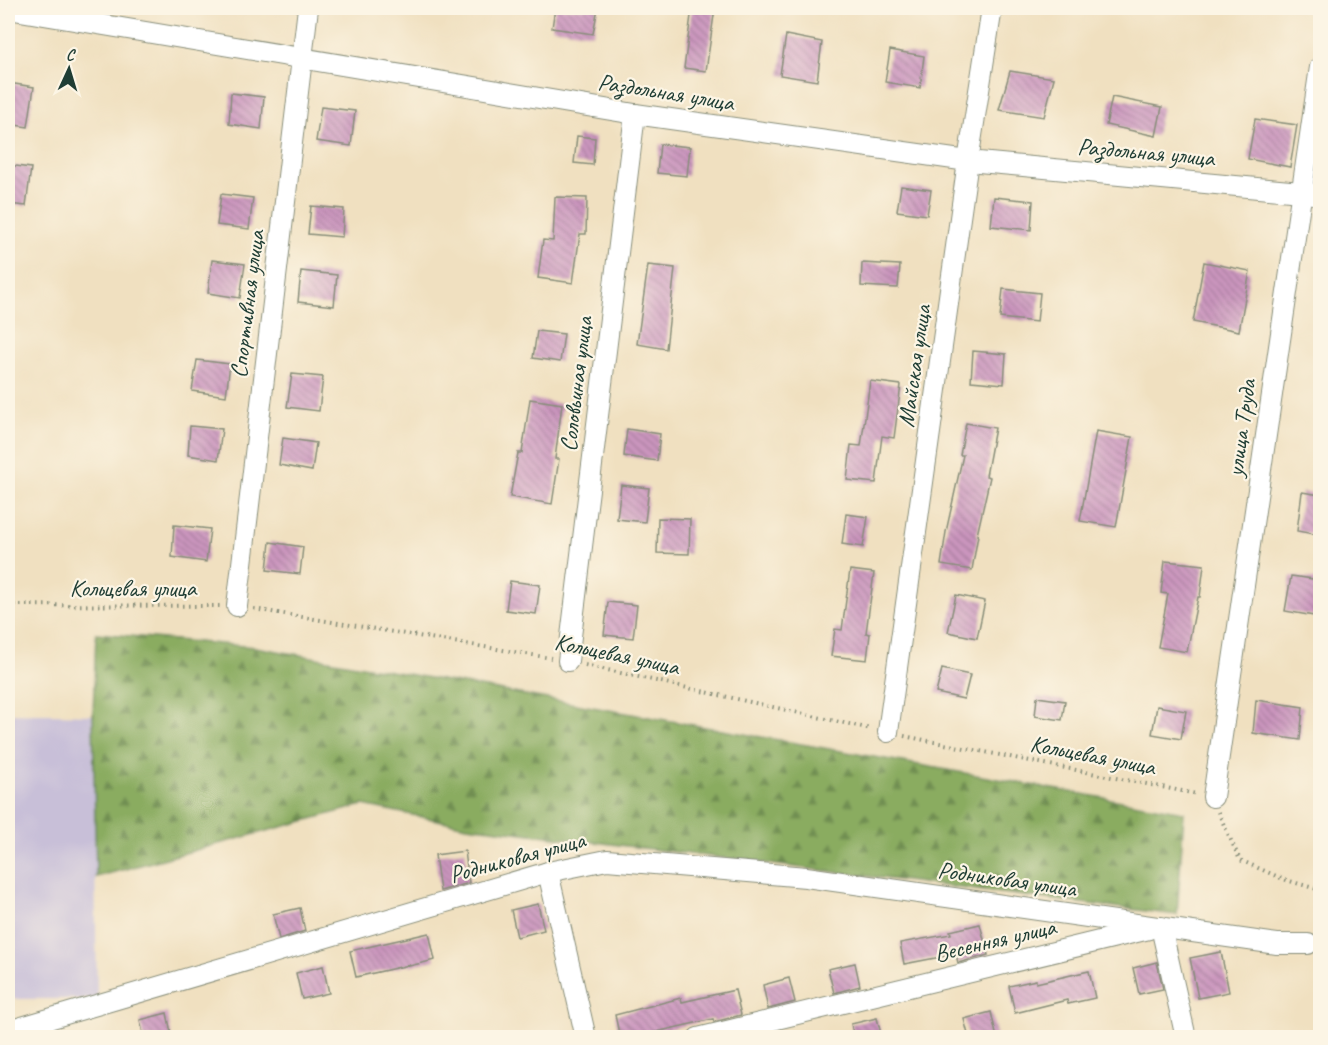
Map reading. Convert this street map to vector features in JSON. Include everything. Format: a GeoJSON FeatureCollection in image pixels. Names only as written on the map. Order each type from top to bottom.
{"type":"FeatureCollection","features":[{"type":"Feature","properties":{"kind":"street","name":"Спортивная улица"},"geometry":{"type":"LineString","coordinates":[[237,606],[308,8]]}},
{"type":"Feature","properties":{"kind":"street","name":"Майская улица"},"geometry":{"type":"LineString","coordinates":[[888,732],[968,161],[992,8]]}},
{"type":"Feature","properties":{"kind":"street","name":"Раздольная улица"},"geometry":{"type":"LineString","coordinates":[[8,9],[635,114],[968,161],[1311,194]]}},
{"type":"Feature","properties":{"kind":"street","name":"улица Труда"},"geometry":{"type":"LineString","coordinates":[[1212,797],[1311,194],[1320,67]]}},
{"type":"Feature","properties":{"kind":"street","name":"Соловьиная улица"},"geometry":{"type":"LineString","coordinates":[[568,661],[635,114]]}},
{"type":"Feature","properties":{"kind":"street","name":"Родниковая улица"},"geometry":{"type":"LineString","coordinates":[[8,1030],[548,872],[607,860],[806,877],[1161,927]]}},
{"type":"Feature","properties":{"kind":"street"},"geometry":{"type":"LineString","coordinates":[[548,872],[586,1038]]}},
{"type":"Feature","properties":{"kind":"street","name":"Весенняя улица"},"geometry":{"type":"LineString","coordinates":[[698,1038],[1161,927],[1277,944],[1308,944]]}},
{"type":"Feature","properties":{"kind":"street"},"geometry":{"type":"LineString","coordinates":[[1161,927],[1185,1038]]}},
{"type":"Feature","properties":{"kind":"path","name":"Кольцевая улица"},"geometry":{"type":"LineString","coordinates":[[8,605],[237,606],[568,661],[888,732],[1212,797]]}},
{"type":"Feature","properties":{"kind":"path"},"geometry":{"type":"LineString","coordinates":[[1212,797],[1240,860],[1283,879],[1320,890]]}},
{"type":"Feature","properties":{"kind":"shaded area"},"geometry":{"type":"Polygon","coordinates":[[[8,713],[93,715],[97,999],[8,999],[8,713]]]}},
{"type":"Feature","properties":{"kind":"green space"},"geometry":{"type":"Polygon","coordinates":[[[96,633],[255,647],[1184,812],[1177,915],[467,826],[363,805],[96,877],[93,715],[96,633]]]}},
{"type":"Feature","properties":{"kind":"building"},"geometry":{"type":"Polygon","coordinates":[[[555,8],[598,8],[593,34],[552,28],[555,8]]]}},
{"type":"Feature","properties":{"kind":"building"},"geometry":{"type":"Polygon","coordinates":[[[692,8],[715,8],[706,71],[684,68],[692,8]]]}},
{"type":"Feature","properties":{"kind":"building"},"geometry":{"type":"Polygon","coordinates":[[[786,35],[822,42],[817,81],[780,75],[786,35]]]}},
{"type":"Feature","properties":{"kind":"building"},"geometry":{"type":"Polygon","coordinates":[[[890,50],[924,56],[920,88],[885,82],[890,50]]]}},
{"type":"Feature","properties":{"kind":"building"},"geometry":{"type":"Polygon","coordinates":[[[1010,71],[1054,78],[1044,117],[999,110],[1010,71]]]}},
{"type":"Feature","properties":{"kind":"building"},"geometry":{"type":"Polygon","coordinates":[[[8,83],[34,87],[28,127],[8,124],[8,83]]]}},
{"type":"Feature","properties":{"kind":"building"},"geometry":{"type":"Polygon","coordinates":[[[231,93],[264,97],[261,129],[229,124],[231,93]]]}},
{"type":"Feature","properties":{"kind":"building"},"geometry":{"type":"Polygon","coordinates":[[[1112,97],[1162,107],[1156,136],[1106,125],[1112,97]]]}},
{"type":"Feature","properties":{"kind":"building"},"geometry":{"type":"Polygon","coordinates":[[[321,107],[355,111],[351,146],[316,141],[321,107]]]}},
{"type":"Feature","properties":{"kind":"building"},"geometry":{"type":"Polygon","coordinates":[[[1255,119],[1297,125],[1290,167],[1248,159],[1255,119]]]}},
{"type":"Feature","properties":{"kind":"building"},"geometry":{"type":"Polygon","coordinates":[[[577,136],[595,138],[593,165],[574,163],[577,136]]]}},
{"type":"Feature","properties":{"kind":"building"},"geometry":{"type":"Polygon","coordinates":[[[660,144],[690,147],[687,176],[657,173],[660,144]]]}},
{"type":"Feature","properties":{"kind":"building"},"geometry":{"type":"Polygon","coordinates":[[[8,165],[31,168],[26,206],[8,204],[8,165]]]}},
{"type":"Feature","properties":{"kind":"building"},"geometry":{"type":"Polygon","coordinates":[[[901,186],[931,190],[927,215],[897,211],[901,186]]]}},
{"type":"Feature","properties":{"kind":"building"},"geometry":{"type":"Polygon","coordinates":[[[221,194],[253,198],[249,229],[217,225],[221,194]]]}},
{"type":"Feature","properties":{"kind":"building"},"geometry":{"type":"Polygon","coordinates":[[[555,197],[587,198],[586,234],[580,234],[573,283],[538,278],[543,240],[553,241],[555,197]]]}},
{"type":"Feature","properties":{"kind":"building"},"geometry":{"type":"Polygon","coordinates":[[[994,197],[1033,201],[1031,230],[991,226],[994,197]]]}},
{"type":"Feature","properties":{"kind":"building"},"geometry":{"type":"Polygon","coordinates":[[[311,206],[344,209],[342,237],[308,234],[311,206]]]}},
{"type":"Feature","properties":{"kind":"building"},"geometry":{"type":"Polygon","coordinates":[[[212,260],[245,264],[240,298],[208,293],[212,260]]]}},
{"type":"Feature","properties":{"kind":"building"},"geometry":{"type":"Polygon","coordinates":[[[1204,262],[1250,271],[1239,331],[1193,322],[1204,262]]]}},
{"type":"Feature","properties":{"kind":"building"},"geometry":{"type":"Polygon","coordinates":[[[862,263],[900,265],[898,288],[861,286],[862,263]]]}},
{"type":"Feature","properties":{"kind":"building"},"geometry":{"type":"Polygon","coordinates":[[[648,265],[675,268],[666,349],[637,344],[648,265]]]}},
{"type":"Feature","properties":{"kind":"building"},"geometry":{"type":"Polygon","coordinates":[[[301,271],[337,275],[334,306],[298,302],[301,271]]]}},
{"type":"Feature","properties":{"kind":"building"},"geometry":{"type":"Polygon","coordinates":[[[1003,289],[1040,293],[1037,322],[1000,318],[1003,289]]]}},
{"type":"Feature","properties":{"kind":"building"},"geometry":{"type":"Polygon","coordinates":[[[537,331],[564,334],[560,362],[533,358],[537,331]]]}},
{"type":"Feature","properties":{"kind":"building"},"geometry":{"type":"Polygon","coordinates":[[[973,351],[1006,354],[1004,384],[971,381],[973,351]]]}},
{"type":"Feature","properties":{"kind":"building"},"geometry":{"type":"Polygon","coordinates":[[[197,360],[230,364],[226,396],[192,391],[197,360]]]}},
{"type":"Feature","properties":{"kind":"building"},"geometry":{"type":"Polygon","coordinates":[[[292,374],[323,377],[319,411],[287,407],[292,374]]]}},
{"type":"Feature","properties":{"kind":"building"},"geometry":{"type":"Polygon","coordinates":[[[870,381],[901,385],[894,438],[882,436],[876,483],[847,480],[851,445],[861,446],[870,381]]]}},
{"type":"Feature","properties":{"kind":"building"},"geometry":{"type":"Polygon","coordinates":[[[530,399],[562,404],[555,459],[559,459],[552,504],[510,497],[518,453],[522,453],[530,399]]]}},
{"type":"Feature","properties":{"kind":"building"},"geometry":{"type":"Polygon","coordinates":[[[966,423],[995,428],[986,476],[990,477],[972,570],[941,565],[963,455],[960,455],[966,423]]]}},
{"type":"Feature","properties":{"kind":"building"},"geometry":{"type":"Polygon","coordinates":[[[190,426],[222,429],[218,460],[188,455],[190,426]]]}},
{"type":"Feature","properties":{"kind":"building"},"geometry":{"type":"Polygon","coordinates":[[[627,429],[660,434],[657,461],[624,456],[627,429]]]}},
{"type":"Feature","properties":{"kind":"building"},"geometry":{"type":"Polygon","coordinates":[[[1096,431],[1132,437],[1116,527],[1080,521],[1096,431]]]}},
{"type":"Feature","properties":{"kind":"building"},"geometry":{"type":"Polygon","coordinates":[[[283,438],[316,443],[312,471],[279,465],[283,438]]]}},
{"type":"Feature","properties":{"kind":"building"},"geometry":{"type":"Polygon","coordinates":[[[621,485],[649,488],[645,522],[617,519],[621,485]]]}},
{"type":"Feature","properties":{"kind":"building"},"geometry":{"type":"Polygon","coordinates":[[[1302,492],[1320,495],[1320,535],[1297,531],[1302,492]]]}},
{"type":"Feature","properties":{"kind":"building"},"geometry":{"type":"Polygon","coordinates":[[[846,514],[868,517],[863,547],[842,544],[846,514]]]}},
{"type":"Feature","properties":{"kind":"building"},"geometry":{"type":"Polygon","coordinates":[[[658,518],[690,519],[689,554],[657,553],[658,518]]]}},
{"type":"Feature","properties":{"kind":"building"},"geometry":{"type":"Polygon","coordinates":[[[174,525],[210,529],[206,562],[172,557],[174,525]]]}},
{"type":"Feature","properties":{"kind":"building"},"geometry":{"type":"Polygon","coordinates":[[[270,542],[303,547],[300,574],[267,570],[270,542]]]}},
{"type":"Feature","properties":{"kind":"building"},"geometry":{"type":"Polygon","coordinates":[[[1165,561],[1204,565],[1200,597],[1198,597],[1187,652],[1158,647],[1168,594],[1161,593],[1165,561]]]}},
{"type":"Feature","properties":{"kind":"building"},"geometry":{"type":"Polygon","coordinates":[[[850,570],[874,573],[866,633],[870,634],[867,660],[831,656],[835,629],[842,630],[850,570]]]}},
{"type":"Feature","properties":{"kind":"building"},"geometry":{"type":"Polygon","coordinates":[[[1291,576],[1320,580],[1320,617],[1285,611],[1291,576]]]}},
{"type":"Feature","properties":{"kind":"building"},"geometry":{"type":"Polygon","coordinates":[[[510,581],[540,585],[536,614],[506,610],[510,581]]]}},
{"type":"Feature","properties":{"kind":"building"},"geometry":{"type":"Polygon","coordinates":[[[956,595],[985,601],[977,638],[948,632],[956,595]]]}},
{"type":"Feature","properties":{"kind":"building"},"geometry":{"type":"Polygon","coordinates":[[[608,602],[637,605],[633,638],[604,635],[608,602]]]}},
{"type":"Feature","properties":{"kind":"building"},"geometry":{"type":"Polygon","coordinates":[[[942,669],[970,675],[964,699],[936,693],[942,669]]]}},
{"type":"Feature","properties":{"kind":"building"},"geometry":{"type":"Polygon","coordinates":[[[1037,697],[1065,701],[1062,720],[1035,716],[1037,697]]]}},
{"type":"Feature","properties":{"kind":"building"},"geometry":{"type":"Polygon","coordinates":[[[1256,700],[1303,707],[1300,740],[1253,733],[1256,700]]]}},
{"type":"Feature","properties":{"kind":"building"},"geometry":{"type":"Polygon","coordinates":[[[1157,706],[1186,711],[1181,739],[1152,734],[1157,706]]]}},
{"type":"Feature","properties":{"kind":"building"},"geometry":{"type":"Polygon","coordinates":[[[465,851],[469,883],[440,891],[435,855],[465,851]]]}},
{"type":"Feature","properties":{"kind":"building"},"geometry":{"type":"Polygon","coordinates":[[[538,904],[544,930],[517,937],[511,910],[538,904]]]}},
{"type":"Feature","properties":{"kind":"building"},"geometry":{"type":"Polygon","coordinates":[[[300,908],[305,931],[279,939],[273,914],[300,908]]]}},
{"type":"Feature","properties":{"kind":"building"},"geometry":{"type":"Polygon","coordinates":[[[980,924],[988,955],[958,963],[956,954],[904,964],[900,943],[951,934],[950,931],[980,924]]]}},
{"type":"Feature","properties":{"kind":"building"},"geometry":{"type":"Polygon","coordinates":[[[429,933],[435,960],[356,977],[350,951],[429,933]]]}},
{"type":"Feature","properties":{"kind":"building"},"geometry":{"type":"Polygon","coordinates":[[[1221,952],[1229,992],[1198,998],[1190,958],[1221,952]]]}},
{"type":"Feature","properties":{"kind":"building"},"geometry":{"type":"Polygon","coordinates":[[[1157,962],[1163,989],[1139,994],[1133,968],[1157,962]]]}},
{"type":"Feature","properties":{"kind":"building"},"geometry":{"type":"Polygon","coordinates":[[[855,963],[860,986],[834,993],[828,969],[855,963]]]}},
{"type":"Feature","properties":{"kind":"building"},"geometry":{"type":"Polygon","coordinates":[[[323,966],[329,993],[302,999],[296,973],[323,966]]]}},
{"type":"Feature","properties":{"kind":"building"},"geometry":{"type":"Polygon","coordinates":[[[1089,971],[1095,998],[1068,1004],[1067,1000],[1015,1013],[1009,986],[1036,980],[1036,983],[1089,971]]]}},
{"type":"Feature","properties":{"kind":"building"},"geometry":{"type":"Polygon","coordinates":[[[789,978],[795,1002],[768,1009],[763,985],[789,978]]]}},
{"type":"Feature","properties":{"kind":"building"},"geometry":{"type":"Polygon","coordinates":[[[735,990],[741,1015],[647,1034],[648,1038],[620,1038],[615,1015],[681,998],[682,1002],[735,990]]]}},
{"type":"Feature","properties":{"kind":"building"},"geometry":{"type":"Polygon","coordinates":[[[991,1012],[997,1038],[969,1038],[964,1019],[991,1012]]]}},
{"type":"Feature","properties":{"kind":"building"},"geometry":{"type":"Polygon","coordinates":[[[167,1013],[172,1038],[144,1038],[140,1020],[167,1013]]]}},
{"type":"Feature","properties":{"kind":"building"},"geometry":{"type":"Polygon","coordinates":[[[877,1018],[882,1038],[854,1038],[851,1024],[877,1018]]]}}]}
